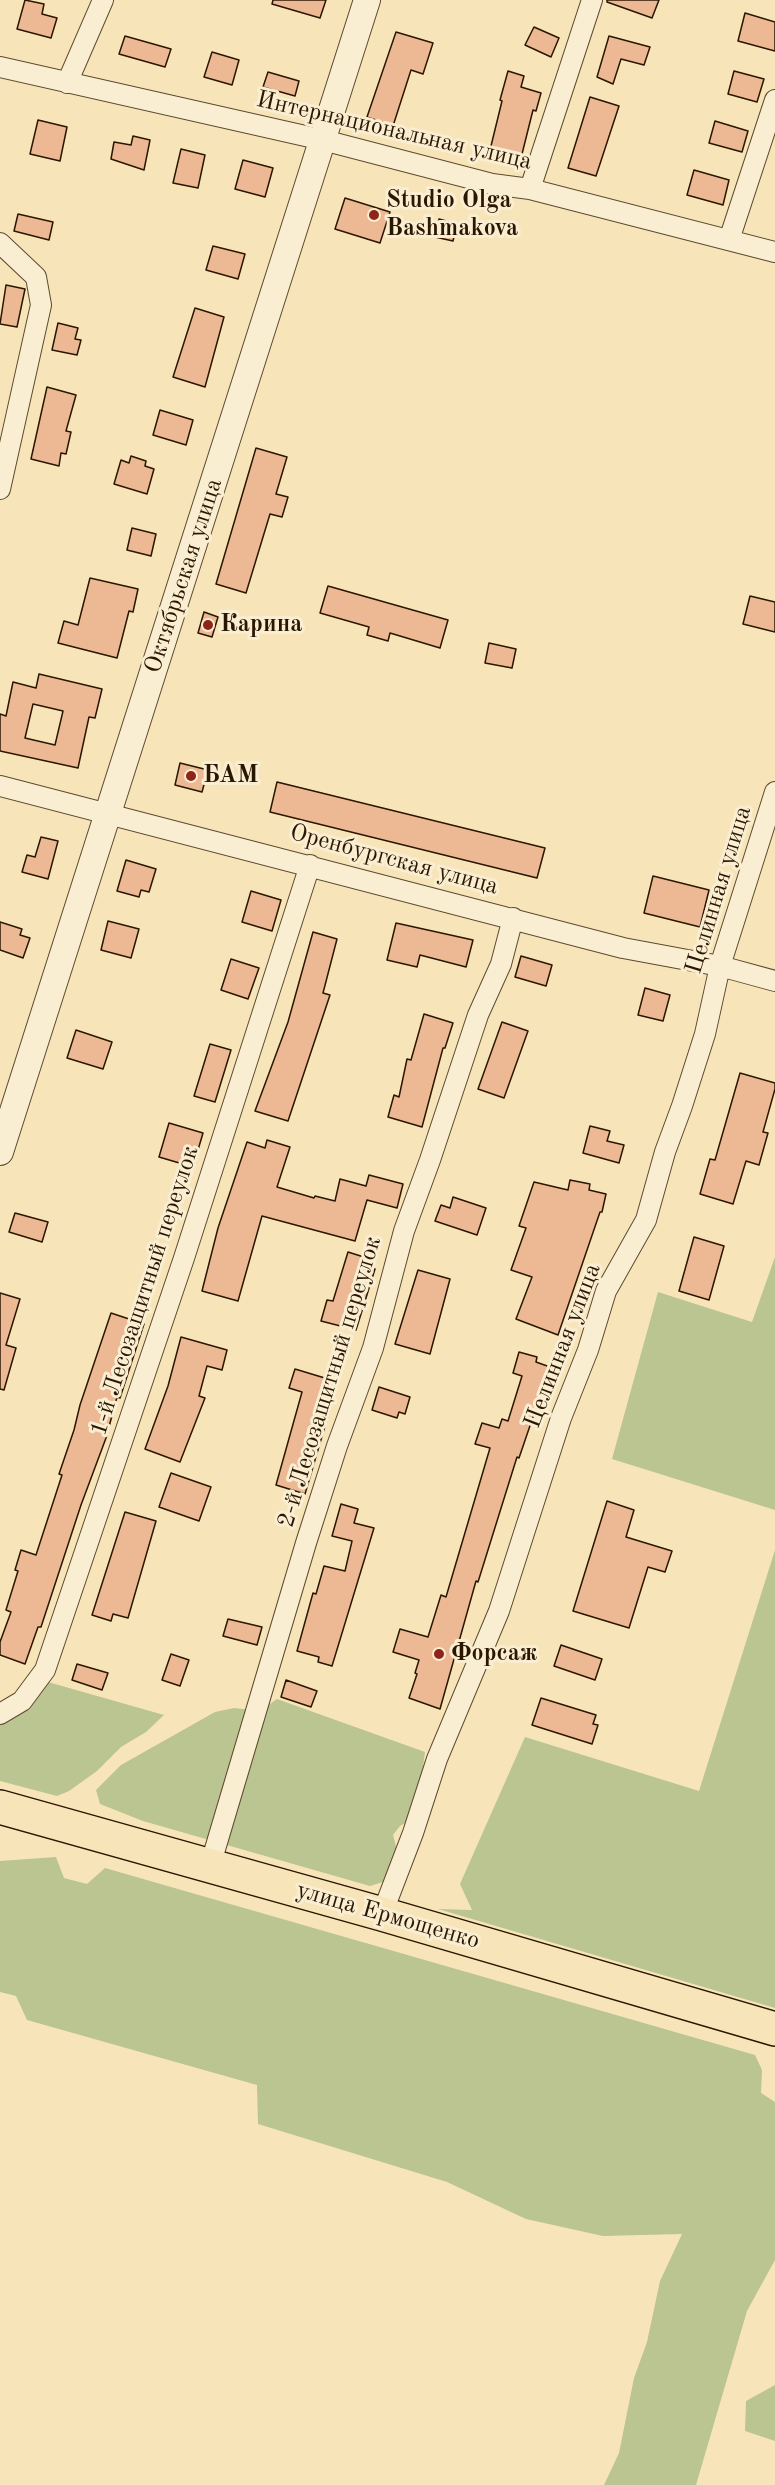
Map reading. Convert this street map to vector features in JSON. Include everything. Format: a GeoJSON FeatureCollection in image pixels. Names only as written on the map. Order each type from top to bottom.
{"type":"FeatureCollection","features":[{"type":"Feature","properties":{"kind":"highway","name":"улица Ермощенко"},"geometry":{"type":"LineString","coordinates":[[0,1807],[382,1914],[775,2029]]}},
{"type":"Feature","properties":{"kind":"street"},"geometry":{"type":"LineString","coordinates":[[67,83],[104,0]]}},
{"type":"Feature","properties":{"kind":"street","name":"Октябрьская улица"},"geometry":{"type":"LineString","coordinates":[[0,1152],[367,0]]}},
{"type":"Feature","properties":{"kind":"street"},"geometry":{"type":"LineString","coordinates":[[530,189],[592,0]]}},
{"type":"Feature","properties":{"kind":"street","name":"Интернациональная улица"},"geometry":{"type":"LineString","coordinates":[[0,66],[323,140],[492,184],[530,189],[775,252]]}},
{"type":"Feature","properties":{"kind":"street"},"geometry":{"type":"LineString","coordinates":[[729,240],[775,100]]}},
{"type":"Feature","properties":{"kind":"street"},"geometry":{"type":"LineString","coordinates":[[0,243],[36,277],[41,305],[0,489]]}},
{"type":"Feature","properties":{"kind":"street","name":"Оренбургская улица"},"geometry":{"type":"LineString","coordinates":[[0,786],[623,948],[720,966],[775,981]]}},
{"type":"Feature","properties":{"kind":"street","name":"Целинная улица"},"geometry":{"type":"LineString","coordinates":[[382,1914],[413,1833],[437,1759],[499,1611],[561,1418],[588,1350],[606,1291],[646,1220],[664,1152],[682,1106],[705,1034],[720,966],[775,792]]}},
{"type":"Feature","properties":{"kind":"street","name":"1-й Лесозащитный переулок"},"geometry":{"type":"LineString","coordinates":[[0,1714],[22,1701],[45,1670],[184,1258],[310,865]]}},
{"type":"Feature","properties":{"kind":"street","name":"2-й Лесозащитный переулок"},"geometry":{"type":"LineString","coordinates":[[210,1866],[337,1446],[373,1348],[404,1231],[478,1015],[501,964],[513,918]]}},
{"type":"Feature","properties":{"kind":"green space"},"geometry":{"type":"Polygon","coordinates":[[[775,1257],[775,1510],[612,1459],[658,1292],[752,1322],[775,1257]]]}},
{"type":"Feature","properties":{"kind":"green space"},"geometry":{"type":"Polygon","coordinates":[[[775,1550],[775,2008],[438,1909],[472,1910],[460,1884],[525,1737],[699,1791],[775,1550]]]}},
{"type":"Feature","properties":{"kind":"green space"},"geometry":{"type":"Polygon","coordinates":[[[48,1682],[164,1715],[146,1732],[121,1747],[97,1771],[69,1791],[57,1796],[0,1781],[0,1723],[48,1682]]]}},
{"type":"Feature","properties":{"kind":"green space"},"geometry":{"type":"Polygon","coordinates":[[[277,1699],[425,1752],[421,1782],[407,1822],[400,1826],[393,1835],[397,1850],[386,1881],[370,1886],[143,1821],[100,1804],[96,1790],[121,1765],[215,1712],[234,1708],[260,1711],[277,1699]]]}},
{"type":"Feature","properties":{"kind":"green space"},"geometry":{"type":"Polygon","coordinates":[[[56,1857],[64,1878],[87,1884],[105,1868],[755,2055],[762,2070],[761,2093],[775,2102],[775,2260],[747,2311],[696,2485],[604,2485],[619,2453],[634,2378],[647,2342],[660,2281],[682,2234],[603,2236],[526,2219],[447,2182],[258,2124],[257,2085],[27,2020],[16,1996],[0,1992],[0,1861],[56,1857]]]}},
{"type":"Feature","properties":{"kind":"green space"},"geometry":{"type":"Polygon","coordinates":[[[775,2385],[775,2441],[745,2431],[746,2401],[775,2385]]]}},
{"type":"Feature","properties":{"kind":"building"},"geometry":{"type":"Polygon","coordinates":[[[25,0],[44,4],[42,14],[57,18],[51,38],[17,29],[25,0]]]}},
{"type":"Feature","properties":{"kind":"building"},"geometry":{"type":"Polygon","coordinates":[[[273,0],[326,0],[320,18],[272,4],[273,0]]]}},
{"type":"Feature","properties":{"kind":"building"},"geometry":{"type":"Polygon","coordinates":[[[607,0],[659,0],[652,18],[607,2],[607,0]]]}},
{"type":"Feature","properties":{"kind":"building"},"geometry":{"type":"Polygon","coordinates":[[[745,13],[775,22],[775,51],[738,41],[745,13]]]}},
{"type":"Feature","properties":{"kind":"building"},"geometry":{"type":"Polygon","coordinates":[[[534,27],[559,38],[551,57],[525,45],[534,27]]]}},
{"type":"Feature","properties":{"kind":"building"},"geometry":{"type":"Polygon","coordinates":[[[396,32],[433,43],[423,74],[411,70],[393,126],[367,117],[396,32]]]}},
{"type":"Feature","properties":{"kind":"building"},"geometry":{"type":"Polygon","coordinates":[[[125,36],[171,49],[165,67],[119,54],[125,36]]]}},
{"type":"Feature","properties":{"kind":"building"},"geometry":{"type":"Polygon","coordinates":[[[609,36],[650,47],[644,65],[621,59],[613,84],[597,77],[609,36]]]}},
{"type":"Feature","properties":{"kind":"building"},"geometry":{"type":"Polygon","coordinates":[[[212,52],[239,60],[232,85],[204,77],[212,52]]]}},
{"type":"Feature","properties":{"kind":"building"},"geometry":{"type":"Polygon","coordinates":[[[508,71],[524,76],[521,87],[541,93],[536,111],[533,110],[521,158],[490,150],[508,71]]]}},
{"type":"Feature","properties":{"kind":"building"},"geometry":{"type":"Polygon","coordinates":[[[734,71],[764,79],[757,102],[728,94],[734,71]]]}},
{"type":"Feature","properties":{"kind":"building"},"geometry":{"type":"Polygon","coordinates":[[[268,72],[299,81],[295,96],[263,87],[268,72]]]}},
{"type":"Feature","properties":{"kind":"building"},"geometry":{"type":"Polygon","coordinates":[[[590,97],[619,106],[596,176],[568,168],[590,97]]]}},
{"type":"Feature","properties":{"kind":"building"},"geometry":{"type":"Polygon","coordinates":[[[38,120],[67,127],[60,161],[30,154],[38,120]]]}},
{"type":"Feature","properties":{"kind":"building"},"geometry":{"type":"Polygon","coordinates":[[[715,121],[748,131],[742,152],[709,143],[715,121]]]}},
{"type":"Feature","properties":{"kind":"building"},"geometry":{"type":"Polygon","coordinates":[[[133,136],[150,140],[144,170],[111,159],[114,142],[131,145],[133,136]]]}},
{"type":"Feature","properties":{"kind":"building"},"geometry":{"type":"Polygon","coordinates":[[[181,149],[205,155],[198,188],[173,183],[181,149]]]}},
{"type":"Feature","properties":{"kind":"building"},"geometry":{"type":"Polygon","coordinates":[[[243,160],[273,168],[265,197],[235,189],[243,160]]]}},
{"type":"Feature","properties":{"kind":"building"},"geometry":{"type":"Polygon","coordinates":[[[694,170],[729,180],[723,205],[687,195],[694,170]]]}},
{"type":"Feature","properties":{"kind":"building"},"geometry":{"type":"Polygon","coordinates":[[[345,198],[390,212],[380,243],[335,229],[345,198]]]}},
{"type":"Feature","properties":{"kind":"building"},"geometry":{"type":"Polygon","coordinates":[[[18,214],[53,222],[49,240],[14,231],[18,214]]]}},
{"type":"Feature","properties":{"kind":"building"},"geometry":{"type":"Polygon","coordinates":[[[439,219],[457,224],[453,241],[435,237],[439,219]]]}},
{"type":"Feature","properties":{"kind":"building"},"geometry":{"type":"Polygon","coordinates":[[[213,246],[245,254],[238,279],[206,270],[213,246]]]}},
{"type":"Feature","properties":{"kind":"building"},"geometry":{"type":"Polygon","coordinates":[[[6,285],[25,289],[17,327],[0,324],[6,285]]]}},
{"type":"Feature","properties":{"kind":"building"},"geometry":{"type":"Polygon","coordinates":[[[195,308],[224,317],[205,387],[173,377],[195,308]]]}},
{"type":"Feature","properties":{"kind":"building"},"geometry":{"type":"Polygon","coordinates":[[[58,323],[78,328],[75,339],[81,340],[77,355],[52,350],[58,323]]]}},
{"type":"Feature","properties":{"kind":"building"},"geometry":{"type":"Polygon","coordinates":[[[47,387],[76,395],[66,431],[71,432],[66,454],[61,453],[59,466],[31,459],[47,387]]]}},
{"type":"Feature","properties":{"kind":"building"},"geometry":{"type":"Polygon","coordinates":[[[160,410],[193,420],[186,445],[153,435],[160,410]]]}},
{"type":"Feature","properties":{"kind":"building"},"geometry":{"type":"Polygon","coordinates":[[[256,448],[287,457],[276,494],[288,497],[282,517],[270,514],[246,593],[216,584],[256,448]]]}},
{"type":"Feature","properties":{"kind":"building"},"geometry":{"type":"Polygon","coordinates":[[[131,456],[146,461],[145,466],[154,469],[147,494],[114,484],[121,460],[129,463],[131,456]]]}},
{"type":"Feature","properties":{"kind":"building"},"geometry":{"type":"Polygon","coordinates":[[[132,528],[156,534],[151,556],[127,550],[132,528]]]}},
{"type":"Feature","properties":{"kind":"building"},"geometry":{"type":"Polygon","coordinates":[[[90,578],[138,589],[133,612],[129,611],[117,658],[58,643],[64,621],[78,625],[90,578]]]}},
{"type":"Feature","properties":{"kind":"building"},"geometry":{"type":"Polygon","coordinates":[[[328,586],[448,620],[440,648],[390,633],[388,641],[367,635],[369,627],[320,613],[328,586]]]}},
{"type":"Feature","properties":{"kind":"building"},"geometry":{"type":"Polygon","coordinates":[[[750,596],[775,602],[775,632],[743,624],[750,596]]]}},
{"type":"Feature","properties":{"kind":"building"},"geometry":{"type":"Polygon","coordinates":[[[204,612],[218,617],[212,637],[198,633],[204,612]]]}},
{"type":"Feature","properties":{"kind":"building"},"geometry":{"type":"Polygon","coordinates":[[[489,643],[516,649],[512,668],[485,663],[489,643]]]}},
{"type":"Feature","properties":{"kind":"building"},"geometry":{"type":"Polygon","coordinates":[[[39,674],[102,689],[95,718],[89,717],[78,768],[0,751],[0,714],[6,716],[13,682],[36,688],[39,674]],[[33,704],[25,738],[55,745],[63,711],[33,704]]]}},
{"type":"Feature","properties":{"kind":"building"},"geometry":{"type":"Polygon","coordinates":[[[180,763],[208,770],[202,792],[175,785],[180,763]]]}},
{"type":"Feature","properties":{"kind":"building"},"geometry":{"type":"Polygon","coordinates":[[[277,782],[545,848],[537,878],[270,812],[277,782]]]}},
{"type":"Feature","properties":{"kind":"building"},"geometry":{"type":"Polygon","coordinates":[[[41,837],[58,841],[48,879],[22,872],[27,855],[35,857],[41,837]]]}},
{"type":"Feature","properties":{"kind":"building"},"geometry":{"type":"Polygon","coordinates":[[[126,860],[156,869],[149,892],[141,890],[139,897],[117,891],[126,860]]]}},
{"type":"Feature","properties":{"kind":"building"},"geometry":{"type":"Polygon","coordinates":[[[653,876],[709,890],[700,927],[644,913],[653,876]]]}},
{"type":"Feature","properties":{"kind":"building"},"geometry":{"type":"Polygon","coordinates":[[[251,891],[281,900],[272,931],[242,922],[251,891]]]}},
{"type":"Feature","properties":{"kind":"building"},"geometry":{"type":"Polygon","coordinates":[[[108,921],[139,929],[131,958],[101,950],[108,921]]]}},
{"type":"Feature","properties":{"kind":"building"},"geometry":{"type":"Polygon","coordinates":[[[0,922],[22,929],[20,935],[30,938],[23,958],[0,950],[0,922]]]}},
{"type":"Feature","properties":{"kind":"building"},"geometry":{"type":"Polygon","coordinates":[[[396,923],[473,940],[466,967],[420,955],[417,967],[387,960],[396,923]]]}},
{"type":"Feature","properties":{"kind":"building"},"geometry":{"type":"Polygon","coordinates":[[[313,932],[337,939],[323,993],[330,995],[288,1121],[255,1111],[288,1022],[313,932]]]}},
{"type":"Feature","properties":{"kind":"building"},"geometry":{"type":"Polygon","coordinates":[[[521,956],[552,965],[546,986],[515,977],[521,956]]]}},
{"type":"Feature","properties":{"kind":"building"},"geometry":{"type":"Polygon","coordinates":[[[231,959],[259,968],[248,999],[221,990],[231,959]]]}},
{"type":"Feature","properties":{"kind":"building"},"geometry":{"type":"Polygon","coordinates":[[[645,988],[670,995],[663,1021],[638,1015],[645,988]]]}},
{"type":"Feature","properties":{"kind":"building"},"geometry":{"type":"Polygon","coordinates":[[[424,1014],[453,1023],[445,1048],[443,1048],[422,1127],[388,1117],[394,1095],[399,1097],[407,1059],[411,1060],[424,1014]]]}},
{"type":"Feature","properties":{"kind":"building"},"geometry":{"type":"Polygon","coordinates":[[[502,1022],[528,1031],[504,1098],[478,1089],[502,1022]]]}},
{"type":"Feature","properties":{"kind":"building"},"geometry":{"type":"Polygon","coordinates":[[[76,1030],[112,1042],[103,1069],[67,1058],[76,1030]]]}},
{"type":"Feature","properties":{"kind":"building"},"geometry":{"type":"Polygon","coordinates":[[[210,1044],[231,1050],[215,1102],[194,1096],[210,1044]]]}},
{"type":"Feature","properties":{"kind":"building"},"geometry":{"type":"Polygon","coordinates":[[[740,1073],[775,1083],[775,1089],[763,1132],[768,1133],[759,1165],[746,1161],[733,1204],[700,1194],[710,1159],[715,1160],[740,1073]]]}},
{"type":"Feature","properties":{"kind":"building"},"geometry":{"type":"Polygon","coordinates":[[[169,1123],[203,1133],[193,1167],[159,1157],[169,1123]]]}},
{"type":"Feature","properties":{"kind":"building"},"geometry":{"type":"Polygon","coordinates":[[[590,1126],[610,1131],[607,1141],[624,1145],[619,1163],[583,1153],[590,1126]]]}},
{"type":"Feature","properties":{"kind":"building"},"geometry":{"type":"Polygon","coordinates":[[[267,1140],[290,1147],[277,1187],[314,1198],[315,1196],[335,1201],[340,1179],[366,1186],[369,1175],[403,1184],[397,1208],[367,1200],[355,1241],[262,1216],[238,1301],[202,1291],[218,1228],[247,1142],[265,1148],[267,1140]]]}},
{"type":"Feature","properties":{"kind":"building"},"geometry":{"type":"Polygon","coordinates":[[[570,1180],[590,1184],[589,1190],[606,1194],[602,1212],[600,1212],[558,1335],[516,1319],[532,1277],[511,1270],[526,1228],[519,1226],[534,1182],[568,1190],[570,1180]]]}},
{"type":"Feature","properties":{"kind":"building"},"geometry":{"type":"Polygon","coordinates":[[[453,1197],[486,1208],[477,1235],[435,1221],[441,1205],[450,1208],[453,1197]]]}},
{"type":"Feature","properties":{"kind":"building"},"geometry":{"type":"Polygon","coordinates":[[[15,1213],[48,1222],[42,1242],[9,1232],[15,1213]]]}},
{"type":"Feature","properties":{"kind":"building"},"geometry":{"type":"Polygon","coordinates":[[[694,1237],[724,1246],[709,1300],[679,1291],[694,1237]]]}},
{"type":"Feature","properties":{"kind":"building"},"geometry":{"type":"Polygon","coordinates":[[[348,1252],[367,1258],[365,1266],[375,1269],[356,1330],[321,1321],[327,1300],[333,1301],[348,1252]]]}},
{"type":"Feature","properties":{"kind":"building"},"geometry":{"type":"Polygon","coordinates":[[[418,1270],[450,1279],[430,1354],[395,1344],[418,1270]]]}},
{"type":"Feature","properties":{"kind":"building"},"geometry":{"type":"Polygon","coordinates":[[[0,1293],[20,1299],[6,1345],[16,1348],[4,1390],[0,1389],[0,1293]]]}},
{"type":"Feature","properties":{"kind":"building"},"geometry":{"type":"Polygon","coordinates":[[[111,1313],[144,1324],[120,1398],[117,1397],[106,1438],[81,1505],[41,1627],[38,1627],[25,1664],[0,1655],[0,1642],[11,1612],[6,1610],[18,1571],[15,1570],[21,1550],[36,1555],[62,1475],[59,1474],[80,1405],[111,1313]]]}},
{"type":"Feature","properties":{"kind":"building"},"geometry":{"type":"Polygon","coordinates":[[[181,1337],[227,1350],[222,1370],[207,1366],[199,1396],[205,1398],[180,1462],[145,1449],[168,1386],[181,1337]]]}},
{"type":"Feature","properties":{"kind":"building"},"geometry":{"type":"Polygon","coordinates":[[[519,1352],[537,1357],[536,1362],[550,1367],[519,1458],[517,1457],[478,1582],[476,1581],[440,1709],[409,1698],[419,1660],[393,1652],[400,1629],[428,1637],[441,1595],[446,1597],[490,1448],[475,1444],[482,1423],[499,1428],[502,1419],[508,1421],[522,1376],[513,1373],[519,1352]]]}},
{"type":"Feature","properties":{"kind":"building"},"geometry":{"type":"Polygon","coordinates":[[[295,1369],[338,1382],[305,1494],[276,1485],[302,1392],[289,1388],[295,1369]]]}},
{"type":"Feature","properties":{"kind":"building"},"geometry":{"type":"Polygon","coordinates":[[[379,1387],[410,1397],[405,1414],[399,1412],[397,1418],[372,1410],[379,1387]]]}},
{"type":"Feature","properties":{"kind":"building"},"geometry":{"type":"Polygon","coordinates":[[[171,1473],[211,1487],[199,1521],[159,1507],[171,1473]]]}},
{"type":"Feature","properties":{"kind":"building"},"geometry":{"type":"Polygon","coordinates":[[[607,1501],[634,1510],[626,1537],[672,1551],[665,1572],[648,1567],[629,1628],[573,1611],[607,1501]]]}},
{"type":"Feature","properties":{"kind":"building"},"geometry":{"type":"Polygon","coordinates":[[[341,1504],[358,1509],[354,1523],[374,1528],[332,1666],[318,1662],[319,1657],[297,1651],[313,1593],[316,1594],[324,1566],[345,1571],[352,1541],[332,1536],[341,1504]]]}},
{"type":"Feature","properties":{"kind":"building"},"geometry":{"type":"Polygon","coordinates":[[[125,1512],[156,1521],[128,1618],[113,1614],[111,1621],[92,1615],[125,1512]]]}},
{"type":"Feature","properties":{"kind":"building"},"geometry":{"type":"Polygon","coordinates":[[[228,1619],[262,1627],[257,1645],[223,1636],[228,1619]]]}},
{"type":"Feature","properties":{"kind":"building"},"geometry":{"type":"Polygon","coordinates":[[[561,1645],[602,1659],[595,1680],[554,1666],[561,1645]]]}},
{"type":"Feature","properties":{"kind":"building"},"geometry":{"type":"Polygon","coordinates":[[[171,1654],[189,1660],[180,1686],[162,1680],[171,1654]]]}},
{"type":"Feature","properties":{"kind":"building"},"geometry":{"type":"Polygon","coordinates":[[[77,1664],[108,1673],[102,1690],[72,1680],[77,1664]]]}},
{"type":"Feature","properties":{"kind":"building"},"geometry":{"type":"Polygon","coordinates":[[[286,1680],[317,1691],[311,1707],[281,1697],[286,1680]]]}},
{"type":"Feature","properties":{"kind":"building"},"geometry":{"type":"Polygon","coordinates":[[[541,1698],[596,1715],[593,1724],[598,1725],[592,1744],[532,1725],[541,1698]]]}},
{"type":"Feature","properties":{"kind":"place","name":"Studio Olga Bashmakova"},"geometry":{"type":"Point","coordinates":[374,215]}},
{"type":"Feature","properties":{"kind":"place","name":"Карина"},"geometry":{"type":"Point","coordinates":[208,625]}},
{"type":"Feature","properties":{"kind":"place","name":"БАМ"},"geometry":{"type":"Point","coordinates":[191,776]}},
{"type":"Feature","properties":{"kind":"place","name":"Форсаж"},"geometry":{"type":"Point","coordinates":[439,1654]}}]}
